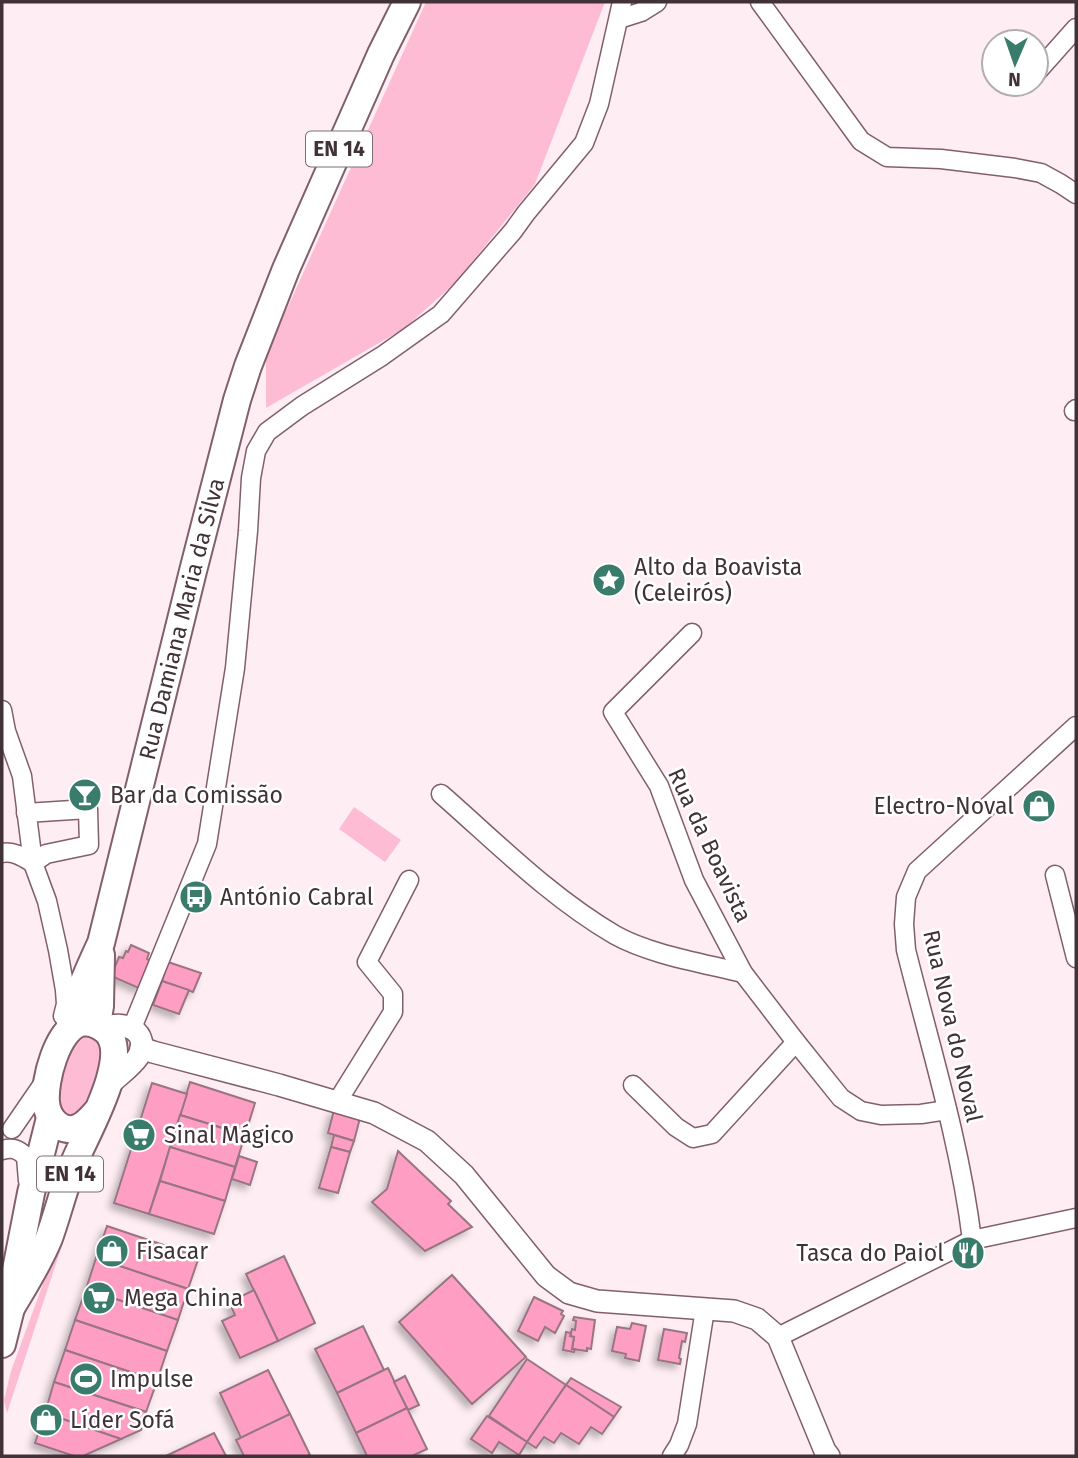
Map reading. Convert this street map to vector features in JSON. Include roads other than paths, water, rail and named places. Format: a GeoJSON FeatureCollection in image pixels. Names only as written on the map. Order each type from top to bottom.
{"type":"FeatureCollection","features":[{"type":"Feature","properties":{"kind":"main road","name":"Rua Damiana Maria da Silva"},"geometry":{"type":"LineString","coordinates":[[2,1344],[31,1193],[50,1117],[46,1103],[47,1079],[101,943],[237,400],[274,297],[381,54],[407,2]]}},
{"type":"Feature","properties":{"kind":"main road","name":"Rua Damiana Maria da Silva"},"geometry":{"type":"LineString","coordinates":[[11,1308],[48,1240],[74,1164],[109,1085],[113,1046],[109,1034],[101,943]]}},
{"type":"Feature","properties":{"kind":"main road"},"geometry":{"type":"LineString","coordinates":[[66,1035],[81,1023],[110,1022]]}},
{"type":"Feature","properties":{"kind":"main road","name":"EN 14"},"geometry":{"type":"LineString","coordinates":[[50,1117],[58,1125],[71,1129],[79,1127],[97,1111]]}},
{"type":"Feature","properties":{"kind":"street"},"geometry":{"type":"LineString","coordinates":[[110,1022],[207,844],[235,668],[251,478],[256,451],[267,432],[302,406],[382,356],[441,314],[584,143],[599,104],[620,10],[641,12],[657,2]]}},
{"type":"Feature","properties":{"kind":"street"},"geometry":{"type":"LineString","coordinates":[[760,2],[861,141],[887,157],[941,159],[1041,173],[1076,194]]}},
{"type":"Feature","properties":{"kind":"street"},"geometry":{"type":"LineString","coordinates":[[1050,57],[1076,28]]}},
{"type":"Feature","properties":{"kind":"street","name":"Rua da Boavista"},"geometry":{"type":"LineString","coordinates":[[692,633],[613,712],[659,786],[694,880],[743,973],[841,1098],[861,1111],[881,1115],[947,1111]]}},
{"type":"Feature","properties":{"kind":"street"},"geometry":{"type":"LineString","coordinates":[[2,710],[6,731],[22,776],[33,863],[47,901],[58,950],[65,990],[66,1004],[62,1018],[66,1035]]}},
{"type":"Feature","properties":{"kind":"street","name":"Rua Nova do Noval"},"geometry":{"type":"LineString","coordinates":[[972,1240],[968,1204],[947,1111],[906,950],[906,897],[918,871],[1076,726]]}},
{"type":"Feature","properties":{"kind":"street"},"geometry":{"type":"LineString","coordinates":[[441,794],[547,888],[617,936],[656,952],[743,973]]}},
{"type":"Feature","properties":{"kind":"street"},"geometry":{"type":"LineString","coordinates":[[26,813],[88,809],[89,845],[46,854],[33,863]]}},
{"type":"Feature","properties":{"kind":"street"},"geometry":{"type":"LineString","coordinates":[[2,853],[20,855],[33,863]]}},
{"type":"Feature","properties":{"kind":"street"},"geometry":{"type":"LineString","coordinates":[[1055,875],[1076,958]]}},
{"type":"Feature","properties":{"kind":"street"},"geometry":{"type":"LineString","coordinates":[[337,1102],[393,1012],[393,994],[367,962],[409,880]]}},
{"type":"Feature","properties":{"kind":"street"},"geometry":{"type":"LineString","coordinates":[[58,950],[86,976],[110,1022],[139,1035],[141,1048],[138,1056],[109,1085]]}},
{"type":"Feature","properties":{"kind":"street"},"geometry":{"type":"LineString","coordinates":[[633,1085],[676,1127],[693,1138],[712,1134],[796,1042]]}},
{"type":"Feature","properties":{"kind":"street"},"geometry":{"type":"LineString","coordinates":[[141,1048],[374,1113],[427,1141],[464,1175],[546,1276],[569,1293],[597,1301],[734,1311],[757,1319],[778,1337],[829,1456]]}},
{"type":"Feature","properties":{"kind":"street"},"geometry":{"type":"LineString","coordinates":[[7,1134],[47,1079]]}},
{"type":"Feature","properties":{"kind":"street"},"geometry":{"type":"LineString","coordinates":[[7,1134],[23,1122],[50,1117]]}},
{"type":"Feature","properties":{"kind":"street"},"geometry":{"type":"LineString","coordinates":[[2,1150],[19,1150],[26,1157],[26,1176],[31,1193]]}},
{"type":"Feature","properties":{"kind":"street"},"geometry":{"type":"LineString","coordinates":[[778,1337],[972,1240],[1076,1218]]}},
{"type":"Feature","properties":{"kind":"street"},"geometry":{"type":"LineString","coordinates":[[672,1456],[687,1424],[705,1309]]}},
{"type":"Feature","properties":{"kind":"place","name":"Alto da Boavista (Celeirós)"},"geometry":{"type":"Point","coordinates":[609,580]}},
{"type":"Feature","properties":{"kind":"place","name":"Bar da Comissão"},"geometry":{"type":"Point","coordinates":[85,795]}},
{"type":"Feature","properties":{"kind":"place","name":"Electro-Noval"},"geometry":{"type":"Point","coordinates":[1039,806]}},
{"type":"Feature","properties":{"kind":"place","name":"António Cabral"},"geometry":{"type":"Point","coordinates":[196,897]}},
{"type":"Feature","properties":{"kind":"place","name":"Sinal Mágico"},"geometry":{"type":"Point","coordinates":[139,1135]}},
{"type":"Feature","properties":{"kind":"place","name":"Fisacar"},"geometry":{"type":"Point","coordinates":[112,1251]}},
{"type":"Feature","properties":{"kind":"place","name":"Tasca do Paiol"},"geometry":{"type":"Point","coordinates":[968,1253]}},
{"type":"Feature","properties":{"kind":"place","name":"Mega China"},"geometry":{"type":"Point","coordinates":[99,1298]}},
{"type":"Feature","properties":{"kind":"place","name":"Impulse"},"geometry":{"type":"Point","coordinates":[86,1379]}},
{"type":"Feature","properties":{"kind":"place","name":"Líder Sofá"},"geometry":{"type":"Point","coordinates":[46,1420]}}]}
